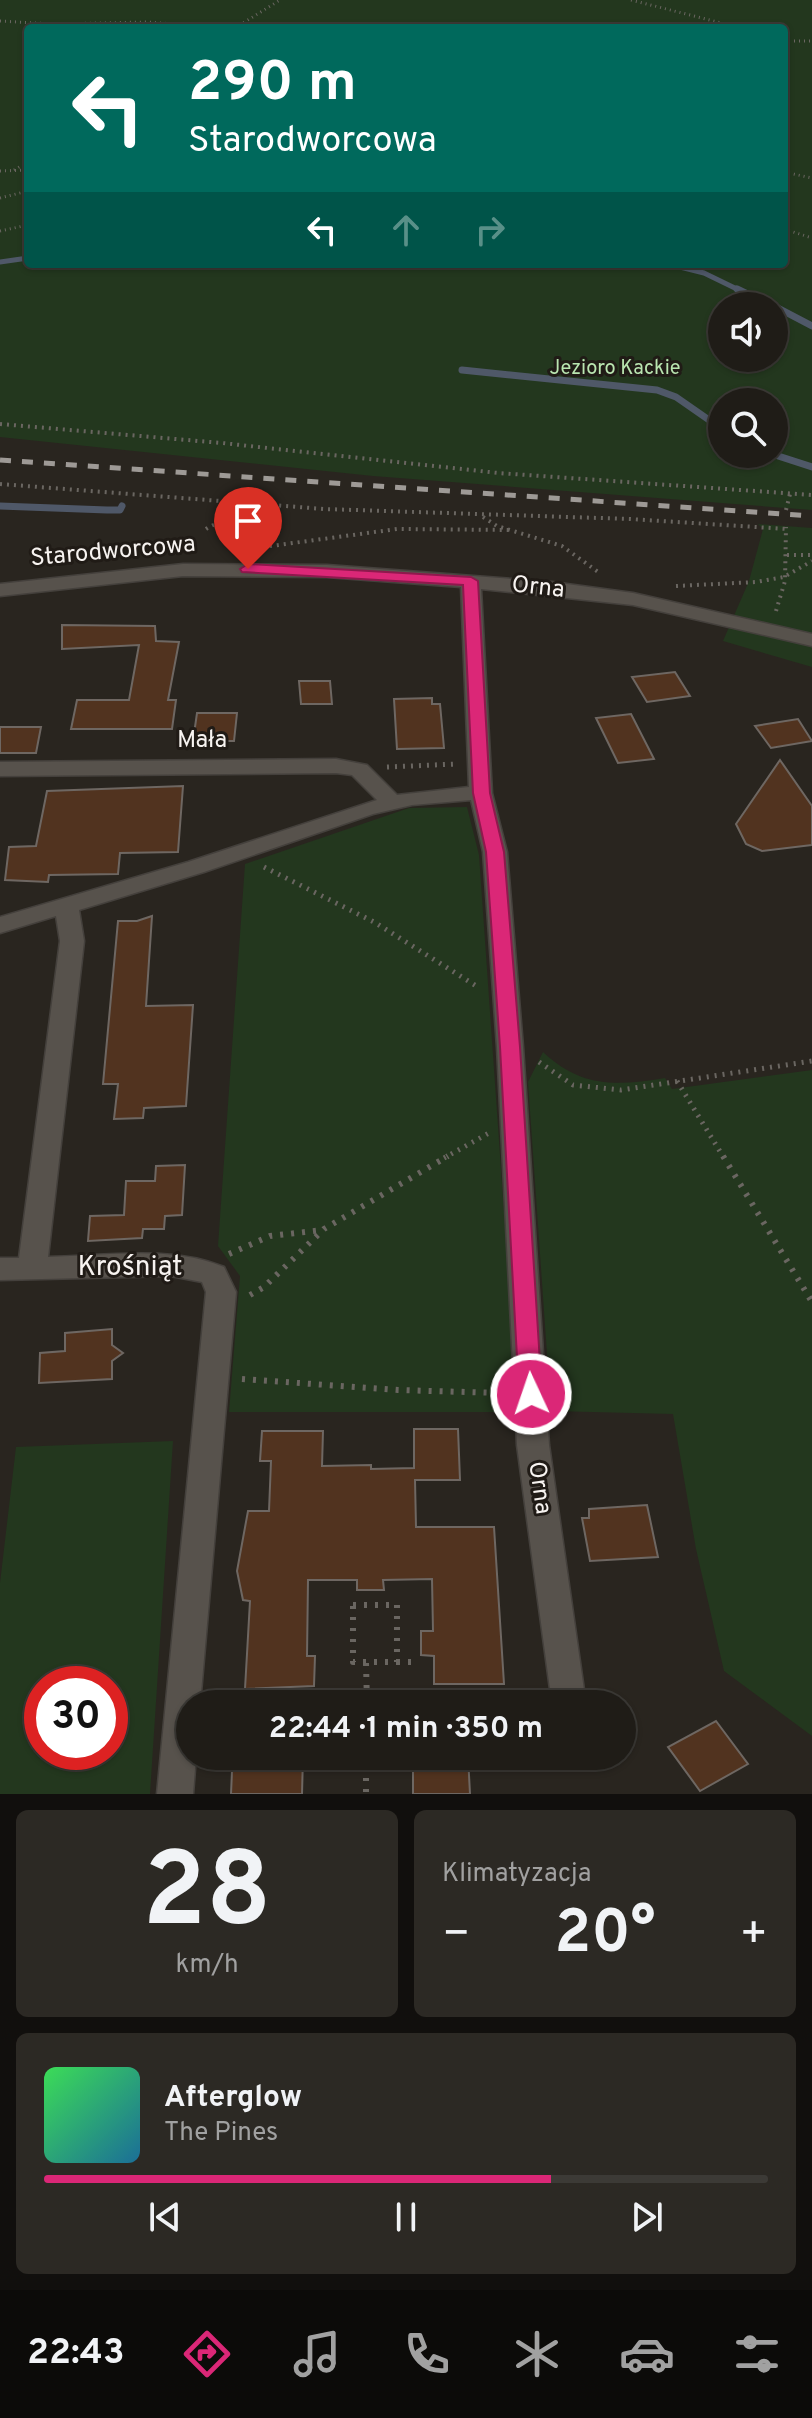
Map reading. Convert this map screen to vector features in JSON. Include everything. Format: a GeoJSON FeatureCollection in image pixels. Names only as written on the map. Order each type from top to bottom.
{"type":"FeatureCollection","features":[{"type":"Feature","properties":{"kind":"street","name":"Starodworcowa"},"geometry":{"type":"LineString","coordinates":[[0,590],[183,570],[235,569],[327,571],[471,581]]}},
{"type":"Feature","properties":{"kind":"street","name":"Orna"},"geometry":{"type":"LineString","coordinates":[[567,1690],[533,1445],[510,1047],[495,852],[481,793],[471,581],[633,599],[812,640]]}},
{"type":"Feature","properties":{"kind":"street","name":"Mała"},"geometry":{"type":"LineString","coordinates":[[0,769],[336,766],[359,770]]}},
{"type":"Feature","properties":{"kind":"street"},"geometry":{"type":"LineString","coordinates":[[359,770],[392,802]]}},
{"type":"Feature","properties":{"kind":"street"},"geometry":{"type":"LineString","coordinates":[[0,925],[234,855],[392,802],[481,793]]}},
{"type":"Feature","properties":{"kind":"street"},"geometry":{"type":"LineString","coordinates":[[32,1268],[72,941],[66,906]]}},
{"type":"Feature","properties":{"kind":"street","name":"Krośniąt"},"geometry":{"type":"LineString","coordinates":[[0,1269],[171,1265],[197,1268],[214,1275],[221,1292],[175,1794]]}},
{"type":"Feature","properties":{"kind":"path"},"geometry":{"type":"LineString","coordinates":[[241,24],[280,0]]}},
{"type":"Feature","properties":{"kind":"path"},"geometry":{"type":"LineString","coordinates":[[631,0],[725,24]]}},
{"type":"Feature","properties":{"kind":"path"},"geometry":{"type":"LineString","coordinates":[[0,21],[174,24]]}},
{"type":"Feature","properties":{"kind":"path"},"geometry":{"type":"LineString","coordinates":[[788,39],[812,41]]}},
{"type":"Feature","properties":{"kind":"path"},"geometry":{"type":"LineString","coordinates":[[14,171],[24,165]]}},
{"type":"Feature","properties":{"kind":"path"},"geometry":{"type":"LineString","coordinates":[[0,171],[24,170]]}},
{"type":"Feature","properties":{"kind":"path"},"geometry":{"type":"LineString","coordinates":[[788,173],[812,178]]}},
{"type":"Feature","properties":{"kind":"path"},"geometry":{"type":"LineString","coordinates":[[0,198],[24,192]]}},
{"type":"Feature","properties":{"kind":"path"},"geometry":{"type":"LineString","coordinates":[[0,231],[24,226]]}},
{"type":"Feature","properties":{"kind":"path"},"geometry":{"type":"LineString","coordinates":[[788,230],[812,238]]}},
{"type":"Feature","properties":{"kind":"path"},"geometry":{"type":"LineString","coordinates":[[0,424],[208,442],[498,473],[812,495]]}},
{"type":"Feature","properties":{"kind":"path"},"geometry":{"type":"LineString","coordinates":[[0,484],[247,504],[786,528],[787,555],[780,602],[766,629]]}},
{"type":"Feature","properties":{"kind":"path"},"geometry":{"type":"LineString","coordinates":[[786,510],[790,494]]}},
{"type":"Feature","properties":{"kind":"path"},"geometry":{"type":"LineString","coordinates":[[206,529],[212,523],[246,519],[252,510],[247,504]]}},
{"type":"Feature","properties":{"kind":"path"},"geometry":{"type":"LineString","coordinates":[[483,516],[496,527],[552,541],[581,557],[602,575],[601,582],[591,594]]}},
{"type":"Feature","properties":{"kind":"path"},"geometry":{"type":"LineString","coordinates":[[244,550],[397,529],[510,530]]}},
{"type":"Feature","properties":{"kind":"path"},"geometry":{"type":"LineString","coordinates":[[787,555],[812,558]]}},
{"type":"Feature","properties":{"kind":"path"},"geometry":{"type":"LineString","coordinates":[[670,586],[756,582],[784,577],[812,558]]}},
{"type":"Feature","properties":{"kind":"path"},"geometry":{"type":"LineString","coordinates":[[359,770],[453,766],[480,754]]}},
{"type":"Feature","properties":{"kind":"path"},"geometry":{"type":"LineString","coordinates":[[234,855],[342,901],[390,928],[507,1009]]}},
{"type":"Feature","properties":{"kind":"path"},"geometry":{"type":"LineString","coordinates":[[510,1047],[573,1085],[621,1090],[812,1061]]}},
{"type":"Feature","properties":{"kind":"path"},"geometry":{"type":"LineString","coordinates":[[677,1081],[812,1302]]}},
{"type":"Feature","properties":{"kind":"path"},"geometry":{"type":"LineString","coordinates":[[219,1315],[264,1287],[324,1229],[396,1184],[515,1122]]}},
{"type":"Feature","properties":{"kind":"path"},"geometry":{"type":"LineString","coordinates":[[197,1268],[270,1236],[324,1229]]}},
{"type":"Feature","properties":{"kind":"path"},"geometry":{"type":"LineString","coordinates":[[213,1377],[398,1390],[531,1394]]}},
{"type":"Feature","properties":{"kind":"path"},"geometry":{"type":"LineString","coordinates":[[397,1662],[397,1605],[353,1605],[353,1662],[366,1663],[411,1662]]}},
{"type":"Feature","properties":{"kind":"path"},"geometry":{"type":"LineString","coordinates":[[366,1663],[367,1690]]}},
{"type":"Feature","properties":{"kind":"path"},"geometry":{"type":"LineString","coordinates":[[366,1770],[366,1794]]}},
{"type":"Feature","properties":{"kind":"green space","name":"Jezioro Kackie"},"geometry":{"type":"Polygon","coordinates":[[[0,0],[812,0],[812,510],[373,476],[0,437],[0,0]]]}},
{"type":"Feature","properties":{"kind":"green space"},"geometry":{"type":"Polygon","coordinates":[[[758,524],[812,528],[812,667],[723,641],[749,581],[763,529],[758,524]]]}},
{"type":"Feature","properties":{"kind":"green space"},"geometry":{"type":"Polygon","coordinates":[[[467,807],[479,855],[518,1412],[229,1412],[240,1276],[218,1246],[245,864],[409,808],[467,807]]]}},
{"type":"Feature","properties":{"kind":"green space"},"geometry":{"type":"Polygon","coordinates":[[[543,1052],[557,1064],[586,1078],[615,1083],[665,1078],[672,1089],[812,1070],[812,1736],[724,1671],[696,1549],[673,1414],[551,1411],[528,1082],[543,1052]]]}},
{"type":"Feature","properties":{"kind":"green space"},"geometry":{"type":"Polygon","coordinates":[[[173,1441],[150,1794],[0,1794],[0,1583],[16,1447],[173,1441]]]}},
{"type":"Feature","properties":{"kind":"building"},"geometry":{"type":"Polygon","coordinates":[[[62,625],[155,626],[156,641],[179,642],[168,700],[176,700],[172,729],[71,729],[77,700],[129,700],[139,645],[62,649],[62,625]]]}},
{"type":"Feature","properties":{"kind":"building"},"geometry":{"type":"Polygon","coordinates":[[[675,672],[690,696],[647,702],[632,677],[675,672]]]}},
{"type":"Feature","properties":{"kind":"building"},"geometry":{"type":"Polygon","coordinates":[[[299,681],[330,681],[332,704],[301,704],[299,681]]]}},
{"type":"Feature","properties":{"kind":"building"},"geometry":{"type":"Polygon","coordinates":[[[432,698],[432,704],[440,704],[444,748],[397,749],[394,699],[432,698]]]}},
{"type":"Feature","properties":{"kind":"building"},"geometry":{"type":"Polygon","coordinates":[[[197,713],[237,713],[234,741],[193,741],[197,713]]]}},
{"type":"Feature","properties":{"kind":"building"},"geometry":{"type":"Polygon","coordinates":[[[631,714],[654,759],[618,763],[596,718],[631,714]]]}},
{"type":"Feature","properties":{"kind":"building"},"geometry":{"type":"Polygon","coordinates":[[[798,719],[812,741],[771,748],[755,726],[798,719]]]}},
{"type":"Feature","properties":{"kind":"building"},"geometry":{"type":"Polygon","coordinates":[[[0,727],[41,727],[36,753],[0,753],[0,727]]]}},
{"type":"Feature","properties":{"kind":"building"},"geometry":{"type":"Polygon","coordinates":[[[780,760],[812,806],[812,845],[762,851],[746,844],[736,824],[780,760]]]}},
{"type":"Feature","properties":{"kind":"building"},"geometry":{"type":"Polygon","coordinates":[[[183,786],[178,852],[120,853],[118,874],[49,875],[48,882],[5,880],[9,847],[36,846],[47,791],[183,786]]]}},
{"type":"Feature","properties":{"kind":"building"},"geometry":{"type":"Polygon","coordinates":[[[152,916],[146,1006],[193,1005],[186,1106],[144,1108],[143,1118],[114,1119],[118,1084],[103,1084],[118,921],[137,921],[152,916]]]}},
{"type":"Feature","properties":{"kind":"building"},"geometry":{"type":"Polygon","coordinates":[[[185,1165],[182,1215],[165,1216],[164,1229],[143,1229],[142,1238],[88,1241],[90,1216],[124,1215],[126,1181],[155,1181],[156,1166],[185,1165]]]}},
{"type":"Feature","properties":{"kind":"building"},"geometry":{"type":"Polygon","coordinates":[[[112,1329],[112,1345],[123,1353],[112,1361],[112,1379],[39,1383],[40,1353],[65,1351],[65,1333],[112,1329]]]}},
{"type":"Feature","properties":{"kind":"building"},"geometry":{"type":"Polygon","coordinates":[[[414,1429],[458,1429],[460,1480],[415,1480],[416,1527],[494,1527],[504,1684],[434,1684],[434,1656],[421,1655],[421,1631],[433,1631],[432,1579],[383,1580],[384,1590],[357,1590],[357,1580],[308,1580],[307,1656],[315,1656],[314,1686],[245,1689],[250,1601],[243,1600],[237,1571],[248,1511],[269,1511],[271,1461],[260,1461],[262,1431],[323,1431],[322,1466],[371,1465],[371,1469],[414,1468],[414,1429]]]}},
{"type":"Feature","properties":{"kind":"building"},"geometry":{"type":"Polygon","coordinates":[[[647,1505],[658,1557],[590,1561],[582,1518],[589,1518],[589,1509],[647,1505]]]}},
{"type":"Feature","properties":{"kind":"building"},"geometry":{"type":"Polygon","coordinates":[[[716,1721],[748,1764],[700,1791],[668,1747],[716,1721]]]}},
{"type":"Feature","properties":{"kind":"building"},"geometry":{"type":"Polygon","coordinates":[[[303,1770],[302,1794],[231,1794],[232,1771],[303,1770]]]}},
{"type":"Feature","properties":{"kind":"building"},"geometry":{"type":"Polygon","coordinates":[[[413,1770],[469,1770],[470,1794],[413,1794],[413,1770]]]}},
{"type":"Feature","properties":{"kind":"waterway"},"geometry":{"type":"LineString","coordinates":[[0,262],[24,259]]}},
{"type":"Feature","properties":{"kind":"waterway"},"geometry":{"type":"LineString","coordinates":[[684,268],[704,273],[741,291]]}},
{"type":"Feature","properties":{"kind":"waterway"},"geometry":{"type":"LineString","coordinates":[[737,289],[743,292]]}},
{"type":"Feature","properties":{"kind":"waterway"},"geometry":{"type":"LineString","coordinates":[[788,313],[812,326]]}},
{"type":"Feature","properties":{"kind":"waterway"},"geometry":{"type":"LineString","coordinates":[[462,370],[657,390],[676,397],[708,419]]}},
{"type":"Feature","properties":{"kind":"waterway"},"geometry":{"type":"LineString","coordinates":[[788,459],[812,467]]}},
{"type":"Feature","properties":{"kind":"waterway"},"geometry":{"type":"LineString","coordinates":[[0,506],[107,510],[120,510],[122,506]]}},
{"type":"Feature","properties":{"kind":"railway"},"geometry":{"type":"LineString","coordinates":[[0,460],[812,516]]}},
{"type":"Feature","properties":{"kind":"route"},"geometry":{"type":"LineString","coordinates":[[248,569],[471,581],[481,793],[495,852],[531,1394]]}}]}
